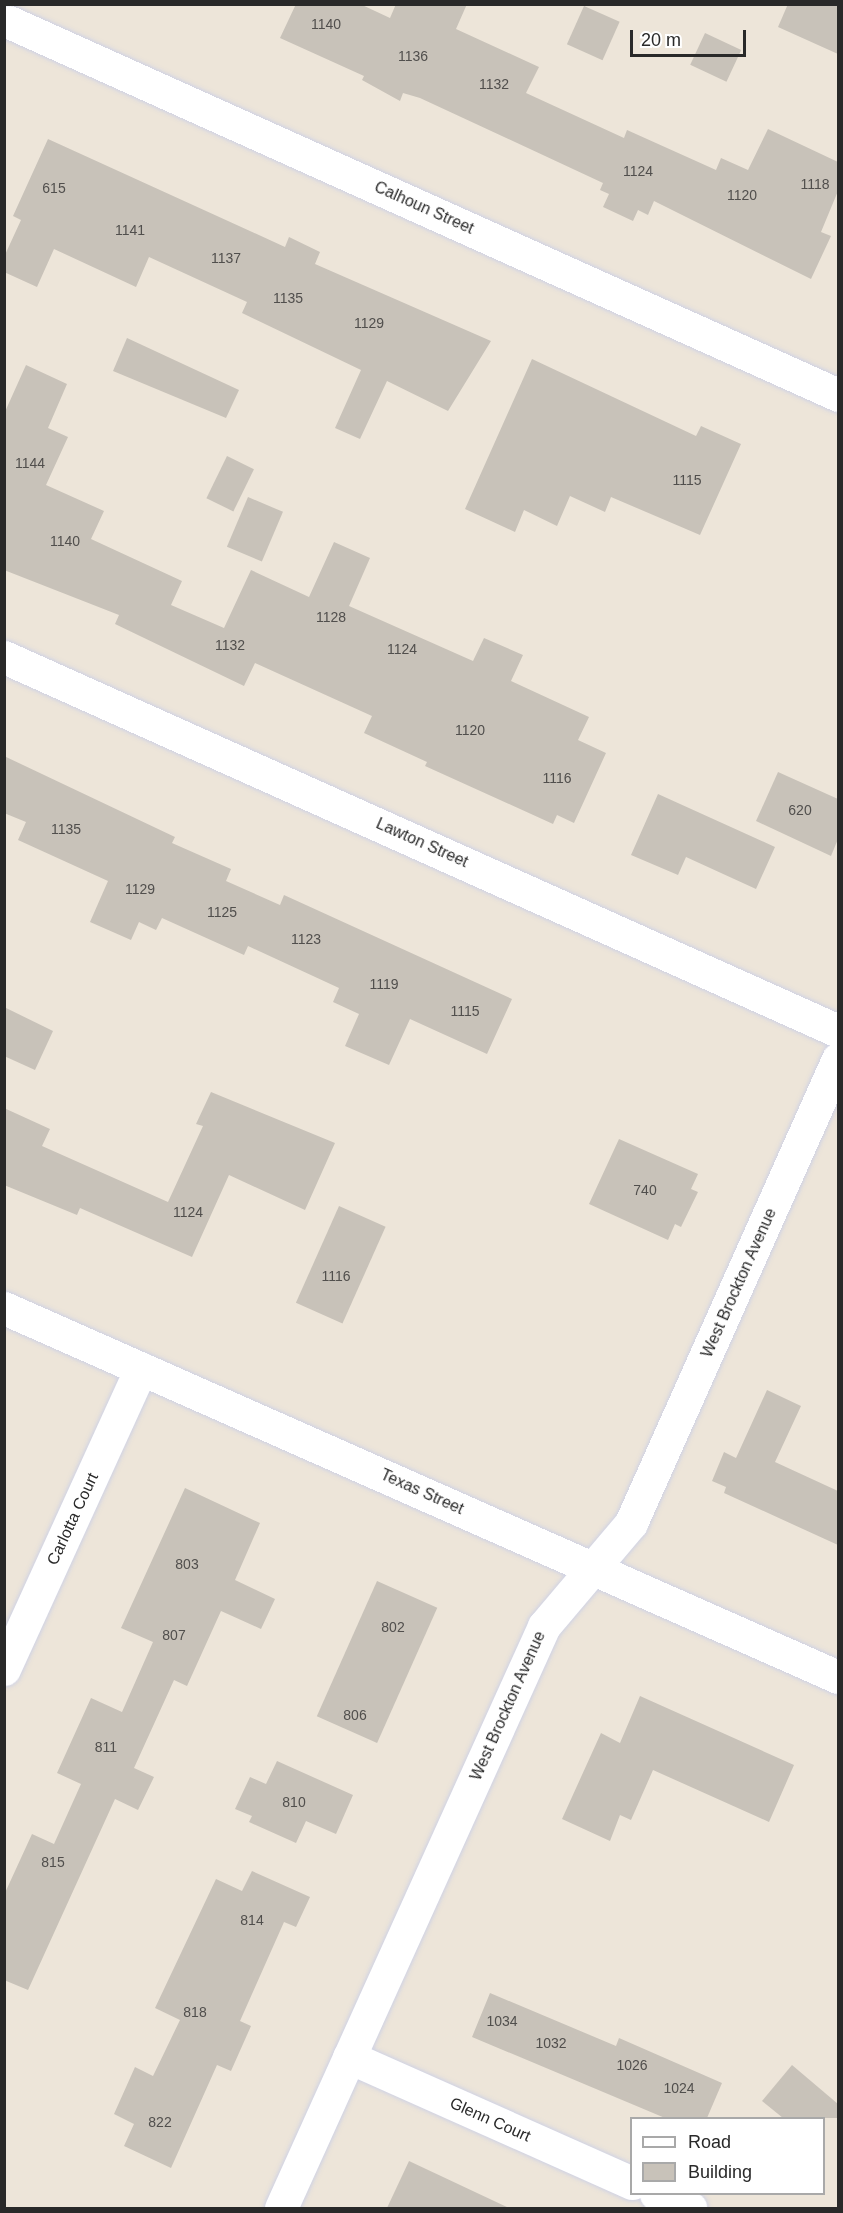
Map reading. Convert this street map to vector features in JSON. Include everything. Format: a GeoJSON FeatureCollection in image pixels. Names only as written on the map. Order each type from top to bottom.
{"type":"FeatureCollection","features":[{"type":"Feature","properties":{"kind":"street","name":"Calhoun Street"},"geometry":{"type":"LineString","coordinates":[[10,19],[838,395]]}},
{"type":"Feature","properties":{"kind":"street","name":"Lawton Street"},"geometry":{"type":"LineString","coordinates":[[4,657],[838,1031]]}},
{"type":"Feature","properties":{"kind":"street","name":"West Brockton Avenue"},"geometry":{"type":"LineString","coordinates":[[282,2208],[544,1626],[631,1523],[838,1059]]}},
{"type":"Feature","properties":{"kind":"street","name":"Texas Street"},"geometry":{"type":"LineString","coordinates":[[4,1308],[838,1677]]}},
{"type":"Feature","properties":{"kind":"street","name":"Carlotta Court"},"geometry":{"type":"LineString","coordinates":[[4,1669],[141,1369]]}},
{"type":"Feature","properties":{"kind":"street","name":"Glenn Court"},"geometry":{"type":"LineString","coordinates":[[349,2057],[630,2182]]}},
{"type":"Feature","properties":{"kind":"street"},"geometry":{"type":"LineString","coordinates":[[661,2195],[690,2208]]}},
{"type":"Feature","properties":{"kind":"building"},"geometry":{"type":"Polygon","coordinates":[[[296,4],[360,4],[390,18],[396,4],[467,4],[456,29],[539,67],[526,93],[624,138],[627,130],[716,170],[721,158],[748,170],[768,129],[838,162],[838,191],[821,232],[831,236],[811,279],[654,201],[648,215],[638,210],[633,221],[603,207],[609,194],[600,190],[603,183],[420,98],[403,93],[400,101],[362,80],[364,76],[280,38],[296,4]]]}},
{"type":"Feature","properties":{"kind":"building"},"geometry":{"type":"Polygon","coordinates":[[[788,4],[838,4],[838,54],[778,27],[788,4]]]}},
{"type":"Feature","properties":{"kind":"building"},"geometry":{"type":"Polygon","coordinates":[[[584,6],[620,22],[603,60],[567,44],[584,6]]]}},
{"type":"Feature","properties":{"kind":"building"},"geometry":{"type":"Polygon","coordinates":[[[705,33],[741,50],[726,82],[690,65],[705,33]]]}},
{"type":"Feature","properties":{"kind":"building"},"geometry":{"type":"Polygon","coordinates":[[[48,139],[285,247],[289,237],[320,252],[315,264],[491,341],[448,411],[387,381],[360,439],[335,428],[361,370],[242,313],[247,302],[149,257],[136,287],[54,249],[37,287],[4,272],[4,257],[21,220],[13,216],[48,139]]]}},
{"type":"Feature","properties":{"kind":"building"},"geometry":{"type":"Polygon","coordinates":[[[127,338],[239,390],[226,418],[113,371],[127,338]]]}},
{"type":"Feature","properties":{"kind":"building"},"geometry":{"type":"Polygon","coordinates":[[[532,359],[696,436],[701,426],[741,444],[700,535],[611,497],[605,512],[570,496],[557,526],[524,510],[515,532],[465,509],[532,359]]]}},
{"type":"Feature","properties":{"kind":"building"},"geometry":{"type":"Polygon","coordinates":[[[26,365],[67,384],[48,428],[68,437],[46,485],[104,511],[91,539],[182,581],[171,605],[224,628],[251,570],[309,597],[334,542],[370,558],[349,606],[473,661],[484,638],[523,655],[511,681],[589,717],[578,740],[606,753],[574,823],[557,815],[553,824],[425,766],[427,762],[364,733],[372,716],[255,663],[244,686],[115,624],[119,615],[4,570],[4,414],[26,365]]]}},
{"type":"Feature","properties":{"kind":"building"},"geometry":{"type":"Polygon","coordinates":[[[227,456],[254,469],[233,511],[206,498],[227,456]]]}},
{"type":"Feature","properties":{"kind":"building"},"geometry":{"type":"Polygon","coordinates":[[[248,497],[283,512],[262,562],[227,547],[248,497]]]}},
{"type":"Feature","properties":{"kind":"building"},"geometry":{"type":"Polygon","coordinates":[[[4,756],[175,837],[172,843],[231,869],[226,881],[280,905],[284,895],[512,999],[487,1054],[410,1019],[389,1065],[345,1046],[359,1014],[333,1002],[339,988],[248,946],[244,955],[162,918],[156,930],[139,922],[131,940],[90,922],[108,881],[18,840],[26,822],[4,813],[4,756]]]}},
{"type":"Feature","properties":{"kind":"building"},"geometry":{"type":"Polygon","coordinates":[[[778,772],[838,799],[838,839],[831,856],[756,821],[778,772]]]}},
{"type":"Feature","properties":{"kind":"building"},"geometry":{"type":"Polygon","coordinates":[[[658,794],[775,847],[756,889],[686,857],[678,875],[631,855],[658,794]]]}},
{"type":"Feature","properties":{"kind":"building"},"geometry":{"type":"Polygon","coordinates":[[[4,1007],[53,1031],[35,1070],[4,1056],[4,1007]]]}},
{"type":"Feature","properties":{"kind":"building"},"geometry":{"type":"Polygon","coordinates":[[[211,1092],[335,1143],[305,1210],[229,1175],[192,1257],[80,1208],[77,1215],[4,1185],[4,1108],[50,1129],[42,1146],[168,1202],[203,1126],[196,1124],[211,1092]]]}},
{"type":"Feature","properties":{"kind":"building"},"geometry":{"type":"Polygon","coordinates":[[[619,1139],[698,1174],[691,1189],[698,1192],[681,1227],[675,1224],[668,1240],[589,1204],[619,1139]]]}},
{"type":"Feature","properties":{"kind":"building"},"geometry":{"type":"Polygon","coordinates":[[[339,1206],[386,1227],[342,1324],[296,1303],[339,1206]]]}},
{"type":"Feature","properties":{"kind":"building"},"geometry":{"type":"Polygon","coordinates":[[[767,1390],[801,1406],[775,1462],[838,1491],[838,1545],[724,1493],[726,1487],[712,1481],[724,1452],[736,1458],[767,1390]]]}},
{"type":"Feature","properties":{"kind":"building"},"geometry":{"type":"Polygon","coordinates":[[[185,1488],[260,1523],[235,1580],[275,1599],[261,1629],[221,1611],[187,1686],[174,1680],[134,1768],[154,1777],[138,1810],[115,1799],[28,1990],[4,1980],[4,1895],[32,1834],[54,1844],[81,1784],[57,1773],[91,1698],[122,1712],[153,1642],[121,1628],[185,1488]]]}},
{"type":"Feature","properties":{"kind":"building"},"geometry":{"type":"Polygon","coordinates":[[[377,1581],[437,1608],[377,1743],[317,1716],[377,1581]]]}},
{"type":"Feature","properties":{"kind":"building"},"geometry":{"type":"Polygon","coordinates":[[[640,1696],[794,1765],[769,1822],[653,1770],[631,1820],[620,1815],[610,1841],[562,1819],[601,1733],[620,1743],[640,1696]]]}},
{"type":"Feature","properties":{"kind":"building"},"geometry":{"type":"Polygon","coordinates":[[[277,1761],[353,1795],[336,1834],[306,1821],[296,1843],[249,1822],[252,1816],[235,1809],[250,1777],[266,1784],[277,1761]]]}},
{"type":"Feature","properties":{"kind":"building"},"geometry":{"type":"Polygon","coordinates":[[[252,1871],[310,1897],[296,1927],[284,1922],[240,2021],[251,2026],[231,2071],[217,2065],[171,2168],[124,2146],[134,2124],[114,2114],[135,2067],[153,2076],[180,2020],[155,2008],[216,1879],[242,1891],[252,1871]]]}},
{"type":"Feature","properties":{"kind":"building"},"geometry":{"type":"Polygon","coordinates":[[[490,1993],[616,2046],[619,2038],[722,2083],[707,2117],[663,2117],[472,2037],[490,1993]]]}},
{"type":"Feature","properties":{"kind":"building"},"geometry":{"type":"Polygon","coordinates":[[[792,2065],[838,2104],[838,2118],[782,2117],[762,2101],[792,2065]]]}},
{"type":"Feature","properties":{"kind":"building"},"geometry":{"type":"Polygon","coordinates":[[[409,2161],[509,2208],[387,2208],[409,2161]]]}}]}
